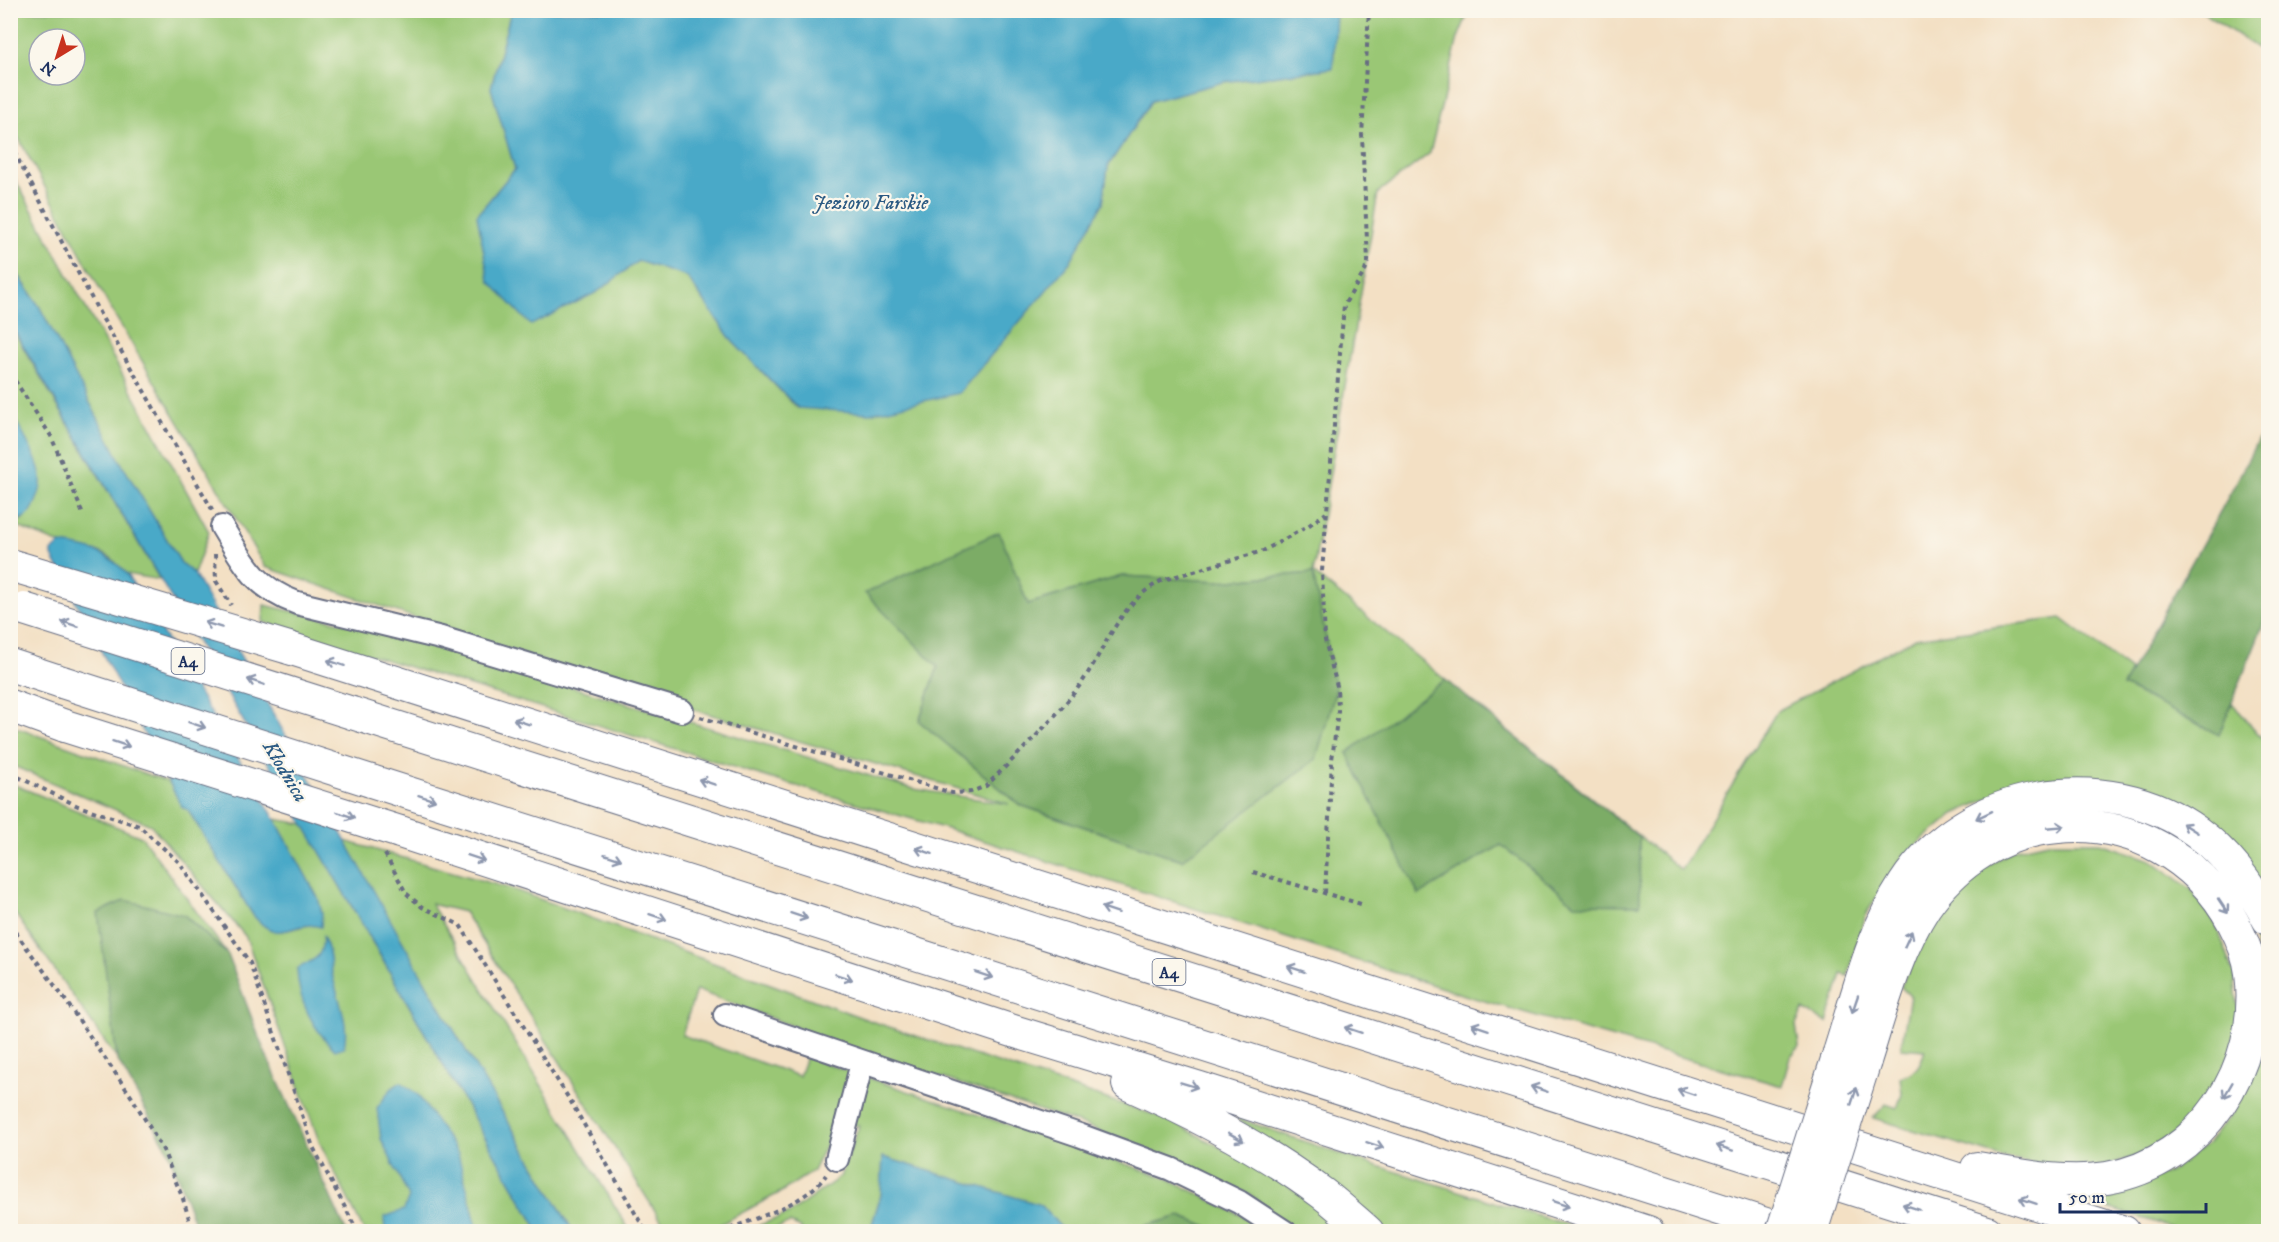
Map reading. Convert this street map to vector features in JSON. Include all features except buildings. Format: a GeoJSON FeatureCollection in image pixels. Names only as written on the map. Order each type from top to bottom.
{"type":"FeatureCollection","features":[{"type":"Feature","properties":{"kind":"highway"},"geometry":{"type":"LineString","coordinates":[[10,565],[289,648],[2124,1232]]}},
{"type":"Feature","properties":{"kind":"highway","name":"A4"},"geometry":{"type":"LineString","coordinates":[[17,607],[1987,1232]]}},
{"type":"Feature","properties":{"kind":"highway"},"geometry":{"type":"LineString","coordinates":[[10,665],[1791,1232]]}},
{"type":"Feature","properties":{"kind":"highway"},"geometry":{"type":"LineString","coordinates":[[10,706],[65,726],[1013,1031],[1648,1232]]}},
{"type":"Feature","properties":{"kind":"highway"},"geometry":{"type":"LineString","coordinates":[[1811,1232],[1852,1057],[1874,947],[1887,915],[1904,884],[1948,835],[1976,818],[2006,805],[2039,797],[2107,796],[2145,805],[2197,832],[2224,856],[2244,880],[2268,919]]}},
{"type":"Feature","properties":{"kind":"highway"},"geometry":{"type":"LineString","coordinates":[[1782,1232],[1852,1057],[1907,941],[1924,909],[1947,878],[1969,860],[1994,845],[2043,828],[2097,826],[2125,832],[2158,845],[2182,861],[2205,882],[2224,906],[2237,930],[2251,973],[2252,1019],[2249,1039],[2242,1064],[2215,1113],[2196,1134],[2168,1156],[2109,1178],[2077,1181],[2045,1179],[1862,1148]]}},
{"type":"Feature","properties":{"kind":"highway"},"geometry":{"type":"LineString","coordinates":[[1013,1031],[1190,1111],[1243,1141],[1322,1193],[1368,1232]]}},
{"type":"Feature","properties":{"kind":"lane"},"geometry":{"type":"LineString","coordinates":[[222,527],[246,566],[262,585],[277,596],[441,638],[682,711]]}},
{"type":"Feature","properties":{"kind":"lane"},"geometry":{"type":"LineString","coordinates":[[725,1015],[1079,1135],[1171,1169],[1239,1202],[1285,1232]]}},
{"type":"Feature","properties":{"kind":"lane"},"geometry":{"type":"LineString","coordinates":[[837,1159],[862,1063]]}},
{"type":"Feature","properties":{"kind":"path"},"geometry":{"type":"LineString","coordinates":[[1324,892],[1332,760],[1338,711],[1337,686],[1325,640],[1322,571],[1344,305],[1365,271],[1368,261],[1362,136],[1369,10]]}},
{"type":"Feature","properties":{"kind":"path"},"geometry":{"type":"LineString","coordinates":[[10,144],[101,316],[222,527]]}},
{"type":"Feature","properties":{"kind":"path"},"geometry":{"type":"LineString","coordinates":[[10,373],[51,436],[83,514]]}},
{"type":"Feature","properties":{"kind":"path"},"geometry":{"type":"LineString","coordinates":[[682,711],[952,793],[971,792],[986,786],[1077,689],[1131,602],[1148,587],[1163,580],[1263,551],[1308,526],[1326,513]]}},
{"type":"Feature","properties":{"kind":"path"},"geometry":{"type":"LineString","coordinates":[[10,773],[78,806],[140,826],[180,863],[250,963],[313,1147],[358,1232]]}},
{"type":"Feature","properties":{"kind":"path"},"geometry":{"type":"LineString","coordinates":[[1253,872],[1361,904]]}},
{"type":"Feature","properties":{"kind":"path"},"geometry":{"type":"LineString","coordinates":[[10,925],[61,994],[133,1099],[163,1150],[183,1199],[193,1232]]}},
{"type":"Feature","properties":{"kind":"path"},"geometry":{"type":"LineString","coordinates":[[460,925],[571,1102],[646,1232]]}},
{"type":"Feature","properties":{"kind":"path"},"geometry":{"type":"LineString","coordinates":[[722,1232],[795,1201],[819,1184],[837,1159]]}},
{"type":"Feature","properties":{"kind":"green space"},"geometry":{"type":"Polygon","coordinates":[[[10,11],[511,11],[491,88],[515,169],[477,215],[597,292],[638,261],[687,277],[733,342],[797,408],[959,393],[1070,262],[1103,203],[1108,166],[1151,101],[1223,82],[1333,68],[1336,11],[1469,11],[1458,38],[1430,153],[1378,193],[1313,573],[1681,870],[1777,711],[1915,638],[2061,618],[2131,671],[2123,686],[2219,734],[2232,703],[2268,745],[2268,894],[2082,780],[2010,789],[1954,814],[1903,856],[1866,914],[1848,976],[1842,974],[1827,1023],[1803,1010],[1796,1025],[1799,1047],[1790,1057],[1782,1086],[1474,998],[947,829],[779,781],[263,622],[264,605],[362,627],[509,668],[914,789],[1009,804],[619,687],[265,567],[108,304],[11,124],[10,11]],[[1313,573],[1219,581],[1122,576],[1028,604],[938,667],[919,721],[1020,805],[1182,860],[1313,573]]]}},
{"type":"Feature","properties":{"kind":"green space"},"geometry":{"type":"Polygon","coordinates":[[[2201,11],[2268,11],[2268,55],[2201,11]]]}},
{"type":"Feature","properties":{"kind":"green space"},"geometry":{"type":"Polygon","coordinates":[[[10,170],[209,532],[194,574],[181,563],[124,468],[39,306],[11,263],[10,170]]]}},
{"type":"Feature","properties":{"kind":"green space"},"geometry":{"type":"Polygon","coordinates":[[[10,325],[160,580],[127,574],[110,557],[99,552],[60,544],[11,524],[11,521],[22,520],[39,468],[11,412],[10,325]]]}},
{"type":"Feature","properties":{"kind":"green space"},"geometry":{"type":"Polygon","coordinates":[[[2268,419],[2268,612],[2219,735],[2123,686],[2236,483],[2268,419]]]}},
{"type":"Feature","properties":{"kind":"green space"},"geometry":{"type":"Polygon","coordinates":[[[999,532],[1028,604],[1122,576],[1219,581],[1313,573],[1336,689],[1316,759],[1182,860],[1020,805],[919,721],[938,667],[865,593],[999,532]]]}},
{"type":"Feature","properties":{"kind":"green space"},"geometry":{"type":"Polygon","coordinates":[[[1445,680],[1639,837],[1640,905],[1575,904],[1501,845],[1419,895],[1347,753],[1445,680]]]}},
{"type":"Feature","properties":{"kind":"green space"},"geometry":{"type":"Polygon","coordinates":[[[11,726],[169,782],[182,807],[188,810],[253,915],[260,923],[274,930],[287,930],[313,924],[318,898],[275,819],[304,824],[539,1231],[364,1231],[319,1141],[246,937],[151,825],[11,765],[11,726]]]}},
{"type":"Feature","properties":{"kind":"green space"},"geometry":{"type":"Polygon","coordinates":[[[10,783],[142,837],[228,955],[184,915],[99,913],[117,1059],[11,908],[10,783]]]}},
{"type":"Feature","properties":{"kind":"green space"},"geometry":{"type":"Polygon","coordinates":[[[345,841],[515,890],[871,1021],[1167,1119],[1280,1179],[1347,1231],[1295,1231],[1249,1194],[1084,1125],[843,1045],[696,990],[682,1035],[799,1076],[806,1057],[1167,1178],[1272,1231],[1216,1231],[1180,1216],[1127,1231],[1064,1231],[1041,1205],[883,1157],[881,1194],[870,1231],[801,1231],[801,1228],[790,1223],[769,1231],[745,1231],[790,1213],[840,1177],[859,1126],[838,1120],[813,1171],[781,1192],[708,1231],[668,1231],[464,912],[431,904],[630,1231],[573,1231],[430,990],[345,841]]]}},
{"type":"Feature","properties":{"kind":"green space"},"geometry":{"type":"Polygon","coordinates":[[[2048,842],[2097,842],[2151,860],[2191,889],[2216,924],[2234,973],[2239,1021],[2229,1061],[2207,1103],[2175,1133],[2137,1156],[2102,1167],[2055,1167],[2002,1157],[1873,1118],[1886,1104],[1897,1108],[1902,1094],[1900,1077],[1917,1068],[1925,1050],[1901,1048],[1910,996],[1901,987],[1923,932],[1972,876],[2013,850],[2048,842]]]}},
{"type":"Feature","properties":{"kind":"green space"},"geometry":{"type":"Polygon","coordinates":[[[125,900],[184,915],[228,955],[263,1048],[346,1231],[197,1231],[168,1150],[117,1059],[98,913],[125,900]]]}},
{"type":"Feature","properties":{"kind":"green space"},"geometry":{"type":"Polygon","coordinates":[[[2261,928],[2268,942],[2268,1231],[2184,1231],[2088,1202],[2094,1196],[2138,1187],[2174,1169],[2208,1143],[2236,1108],[2256,1065],[2265,1015],[2254,932],[2261,928]]]}},
{"type":"Feature","properties":{"kind":"green space"},"geometry":{"type":"Polygon","coordinates":[[[1234,1117],[1349,1157],[1587,1231],[1386,1231],[1234,1117]]]}},
{"type":"Feature","properties":{"kind":"green space"},"geometry":{"type":"Polygon","coordinates":[[[1180,1216],[1216,1231],[1127,1231],[1180,1216]]]}},
{"type":"Feature","properties":{"kind":"water","name":"Jezioro Farskie"},"geometry":{"type":"Polygon","coordinates":[[[1336,10],[1333,68],[1223,82],[1151,101],[1108,166],[1103,203],[1070,262],[959,393],[870,413],[798,408],[733,342],[687,277],[638,261],[597,292],[531,325],[489,281],[477,215],[515,169],[491,88],[511,11],[1336,10]]]}},
{"type":"Feature","properties":{"kind":"water","name":"Kłodnica"},"geometry":{"type":"Polygon","coordinates":[[[10,263],[39,306],[124,468],[181,563],[194,574],[430,990],[573,1231],[539,1231],[360,920],[11,325],[10,263]]]}},
{"type":"Feature","properties":{"kind":"water"},"geometry":{"type":"Polygon","coordinates":[[[11,412],[38,464],[41,484],[31,512],[19,520],[11,521],[11,412]]]}},
{"type":"Feature","properties":{"kind":"water"},"geometry":{"type":"Polygon","coordinates":[[[60,544],[80,547],[105,555],[127,574],[275,819],[318,898],[322,913],[321,927],[311,925],[279,931],[271,930],[253,915],[188,810],[182,807],[52,556],[52,551],[60,544]]]}},
{"type":"Feature","properties":{"kind":"water"},"geometry":{"type":"Polygon","coordinates":[[[323,937],[328,950],[345,1028],[344,1047],[335,1050],[320,1033],[308,1014],[298,981],[297,969],[319,955],[323,937]]]}},
{"type":"Feature","properties":{"kind":"water"},"geometry":{"type":"Polygon","coordinates":[[[401,1082],[418,1095],[458,1154],[478,1231],[385,1231],[384,1217],[404,1210],[409,1197],[381,1139],[377,1108],[391,1089],[401,1082]]]}},
{"type":"Feature","properties":{"kind":"water"},"geometry":{"type":"Polygon","coordinates":[[[883,1157],[1041,1205],[1064,1231],[870,1231],[881,1195],[883,1157]]]}}]}
